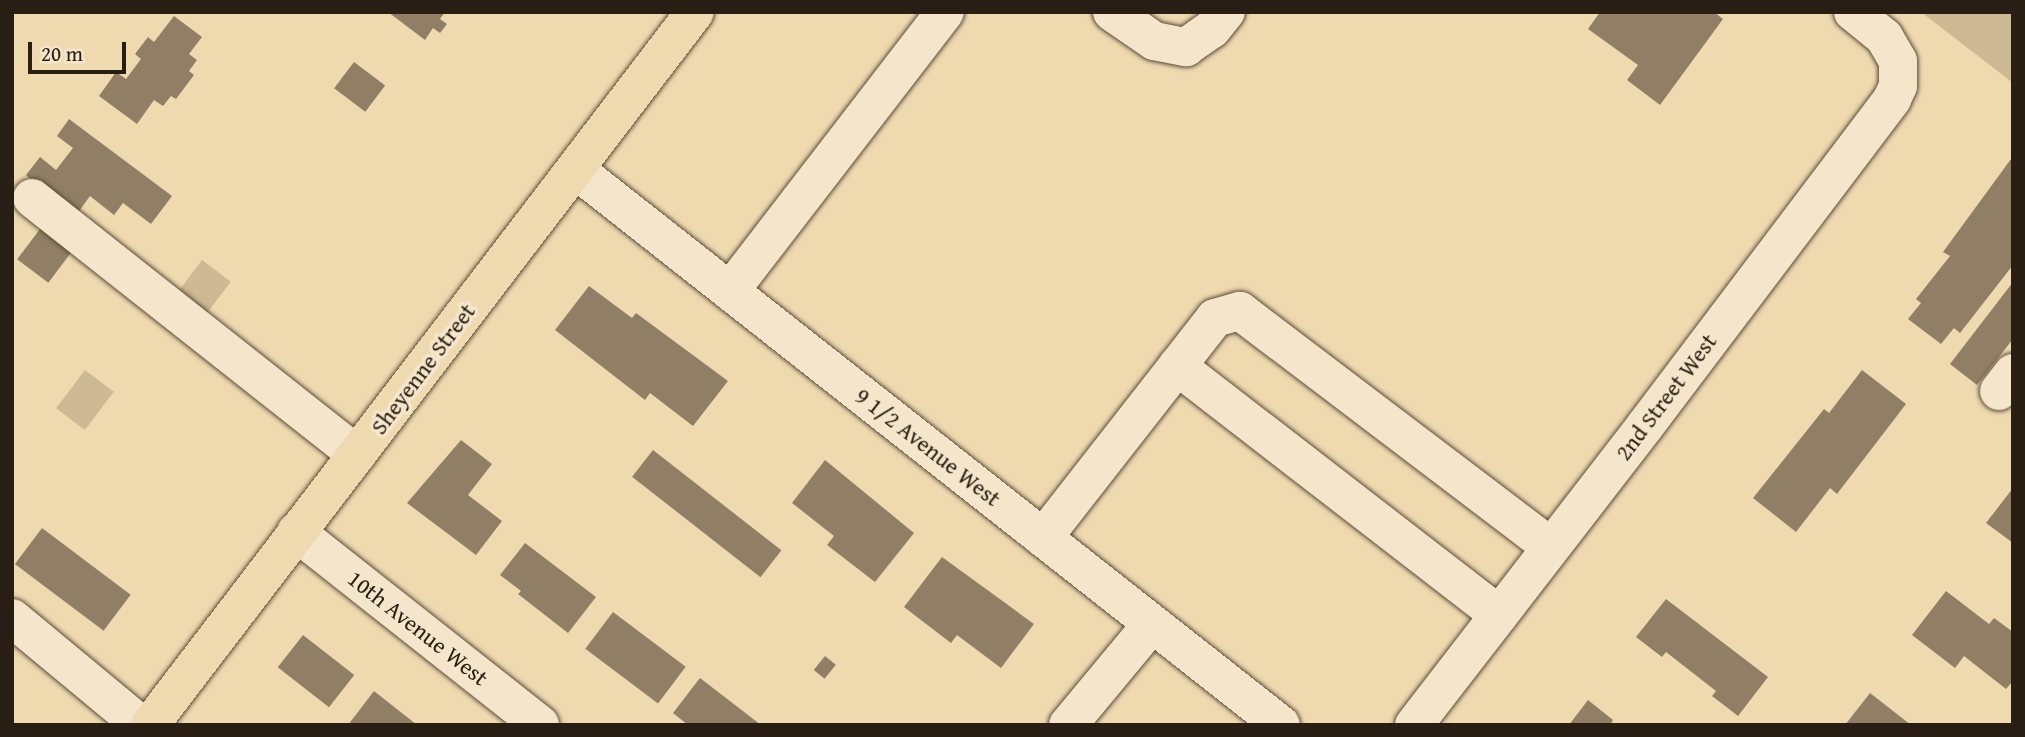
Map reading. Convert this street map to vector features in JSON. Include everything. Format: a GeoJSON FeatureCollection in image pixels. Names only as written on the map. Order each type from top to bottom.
{"type":"FeatureCollection","features":[{"type":"Feature","properties":{"kind":"main road","name":"Sheyenne Street"},"geometry":{"type":"LineString","coordinates":[[150,725],[695,12]]}},
{"type":"Feature","properties":{"kind":"street"},"geometry":{"type":"LineString","coordinates":[[730,291],[945,12]]}},
{"type":"Feature","properties":{"kind":"street"},"geometry":{"type":"LineString","coordinates":[[1112,12],[1154,41],[1186,47],[1212,29],[1226,12]]}},
{"type":"Feature","properties":{"kind":"street","name":"2nd Street West"},"geometry":{"type":"LineString","coordinates":[[1414,725],[1892,99],[1898,86],[1898,61],[1884,37],[1853,12]]}},
{"type":"Feature","properties":{"kind":"street","name":"9 1/2 Avenue West"},"geometry":{"type":"LineString","coordinates":[[576,170],[1281,725]]}},
{"type":"Feature","properties":{"kind":"street"},"geometry":{"type":"LineString","coordinates":[[32,198],[357,455]]}},
{"type":"Feature","properties":{"kind":"street"},"geometry":{"type":"LineString","coordinates":[[1043,538],[1215,318],[1240,311],[1551,547]]}},
{"type":"Feature","properties":{"kind":"street"},"geometry":{"type":"LineString","coordinates":[[1177,366],[1499,615]]}},
{"type":"Feature","properties":{"kind":"street","name":"10th Avenue West"},"geometry":{"type":"LineString","coordinates":[[296,532],[540,725]]}},
{"type":"Feature","properties":{"kind":"street"},"geometry":{"type":"LineString","coordinates":[[12,618],[141,725]]}},
{"type":"Feature","properties":{"kind":"street"},"geometry":{"type":"LineString","coordinates":[[1068,725],[1153,624]]}},
{"type":"Feature","properties":{"kind":"shaded area"},"geometry":{"type":"Polygon","coordinates":[[[1921,12],[2013,12],[2013,83],[1921,12]]]}},
{"type":"Feature","properties":{"kind":"shaded area"},"geometry":{"type":"Polygon","coordinates":[[[202,260],[231,282],[204,318],[175,296],[202,260]]]}},
{"type":"Feature","properties":{"kind":"shaded area"},"geometry":{"type":"Polygon","coordinates":[[[85,370],[114,392],[85,430],[56,408],[85,370]]]}},
{"type":"Feature","properties":{"kind":"building"},"geometry":{"type":"Polygon","coordinates":[[[388,12],[445,12],[440,19],[447,24],[440,33],[433,28],[425,40],[388,12]]]}},
{"type":"Feature","properties":{"kind":"building"},"geometry":{"type":"Polygon","coordinates":[[[1600,12],[1714,12],[1723,19],[1660,105],[1627,80],[1638,65],[1588,29],[1600,12]]]}},
{"type":"Feature","properties":{"kind":"building"},"geometry":{"type":"Polygon","coordinates":[[[174,16],[202,37],[189,54],[197,60],[189,71],[194,75],[176,99],[171,96],[163,106],[154,100],[137,124],[99,96],[116,72],[126,79],[141,59],[135,54],[148,37],[154,42],[174,16]]]}},
{"type":"Feature","properties":{"kind":"building"},"geometry":{"type":"Polygon","coordinates":[[[354,62],[385,85],[365,112],[334,88],[354,62]]]}},
{"type":"Feature","properties":{"kind":"building"},"geometry":{"type":"Polygon","coordinates":[[[69,119],[172,196],[151,224],[123,203],[114,215],[90,196],[74,218],[26,175],[40,157],[56,170],[73,148],[57,136],[69,119]]]}},
{"type":"Feature","properties":{"kind":"building"},"geometry":{"type":"Polygon","coordinates":[[[2011,159],[2013,265],[1960,333],[1954,328],[1941,344],[1908,319],[1921,303],[1916,299],[1950,256],[1943,252],[2011,159]]]}},
{"type":"Feature","properties":{"kind":"building"},"geometry":{"type":"Polygon","coordinates":[[[40,229],[71,252],[48,283],[17,259],[40,229]]]}},
{"type":"Feature","properties":{"kind":"building"},"geometry":{"type":"Polygon","coordinates":[[[2013,282],[2013,339],[1977,385],[1950,364],[2013,282]]]}},
{"type":"Feature","properties":{"kind":"building"},"geometry":{"type":"Polygon","coordinates":[[[589,286],[632,318],[636,313],[728,381],[693,426],[650,393],[645,400],[555,330],[589,286]]]}},
{"type":"Feature","properties":{"kind":"building"},"geometry":{"type":"Polygon","coordinates":[[[1862,370],[1906,404],[1837,494],[1830,488],[1796,532],[1753,498],[1824,409],[1829,413],[1862,370]]]}},
{"type":"Feature","properties":{"kind":"building"},"geometry":{"type":"Polygon","coordinates":[[[461,440],[492,464],[468,495],[502,521],[476,555],[407,503],[461,440]]]}},
{"type":"Feature","properties":{"kind":"building"},"geometry":{"type":"Polygon","coordinates":[[[653,450],[781,550],[761,577],[632,477],[653,450]]]}},
{"type":"Feature","properties":{"kind":"building"},"geometry":{"type":"Polygon","coordinates":[[[825,460],[914,533],[875,582],[827,545],[834,536],[792,503],[825,460]]]}},
{"type":"Feature","properties":{"kind":"building"},"geometry":{"type":"Polygon","coordinates":[[[2013,488],[2013,543],[1986,523],[2013,488]]]}},
{"type":"Feature","properties":{"kind":"building"},"geometry":{"type":"Polygon","coordinates":[[[42,528],[131,595],[104,631],[15,564],[42,528]]]}},
{"type":"Feature","properties":{"kind":"building"},"geometry":{"type":"Polygon","coordinates":[[[525,543],[596,597],[568,633],[518,594],[521,591],[500,575],[525,543]]]}},
{"type":"Feature","properties":{"kind":"building"},"geometry":{"type":"Polygon","coordinates":[[[942,557],[1034,624],[1001,668],[957,635],[951,643],[904,607],[942,557]]]}},
{"type":"Feature","properties":{"kind":"building"},"geometry":{"type":"Polygon","coordinates":[[[1946,591],[1989,624],[1994,618],[2013,632],[2013,681],[2006,689],[1964,656],[1955,668],[1912,635],[1946,591]]]}},
{"type":"Feature","properties":{"kind":"building"},"geometry":{"type":"Polygon","coordinates":[[[1666,599],[1768,677],[1738,716],[1712,696],[1716,691],[1666,652],[1662,657],[1636,637],[1666,599]]]}},
{"type":"Feature","properties":{"kind":"building"},"geometry":{"type":"Polygon","coordinates":[[[613,612],[686,667],[658,704],[585,649],[613,612]]]}},
{"type":"Feature","properties":{"kind":"building"},"geometry":{"type":"Polygon","coordinates":[[[303,635],[354,675],[329,707],[278,667],[303,635]]]}},
{"type":"Feature","properties":{"kind":"building"},"geometry":{"type":"Polygon","coordinates":[[[825,656],[836,665],[825,679],[814,670],[825,656]]]}},
{"type":"Feature","properties":{"kind":"building"},"geometry":{"type":"Polygon","coordinates":[[[700,678],[761,725],[688,725],[673,713],[700,678]]]}},
{"type":"Feature","properties":{"kind":"building"},"geometry":{"type":"Polygon","coordinates":[[[374,691],[417,725],[348,725],[374,691]]]}},
{"type":"Feature","properties":{"kind":"building"},"geometry":{"type":"Polygon","coordinates":[[[1870,693],[1911,725],[1845,725],[1870,693]]]}},
{"type":"Feature","properties":{"kind":"building"},"geometry":{"type":"Polygon","coordinates":[[[1588,700],[1613,720],[1610,725],[1569,725],[1588,700]]]}}]}
